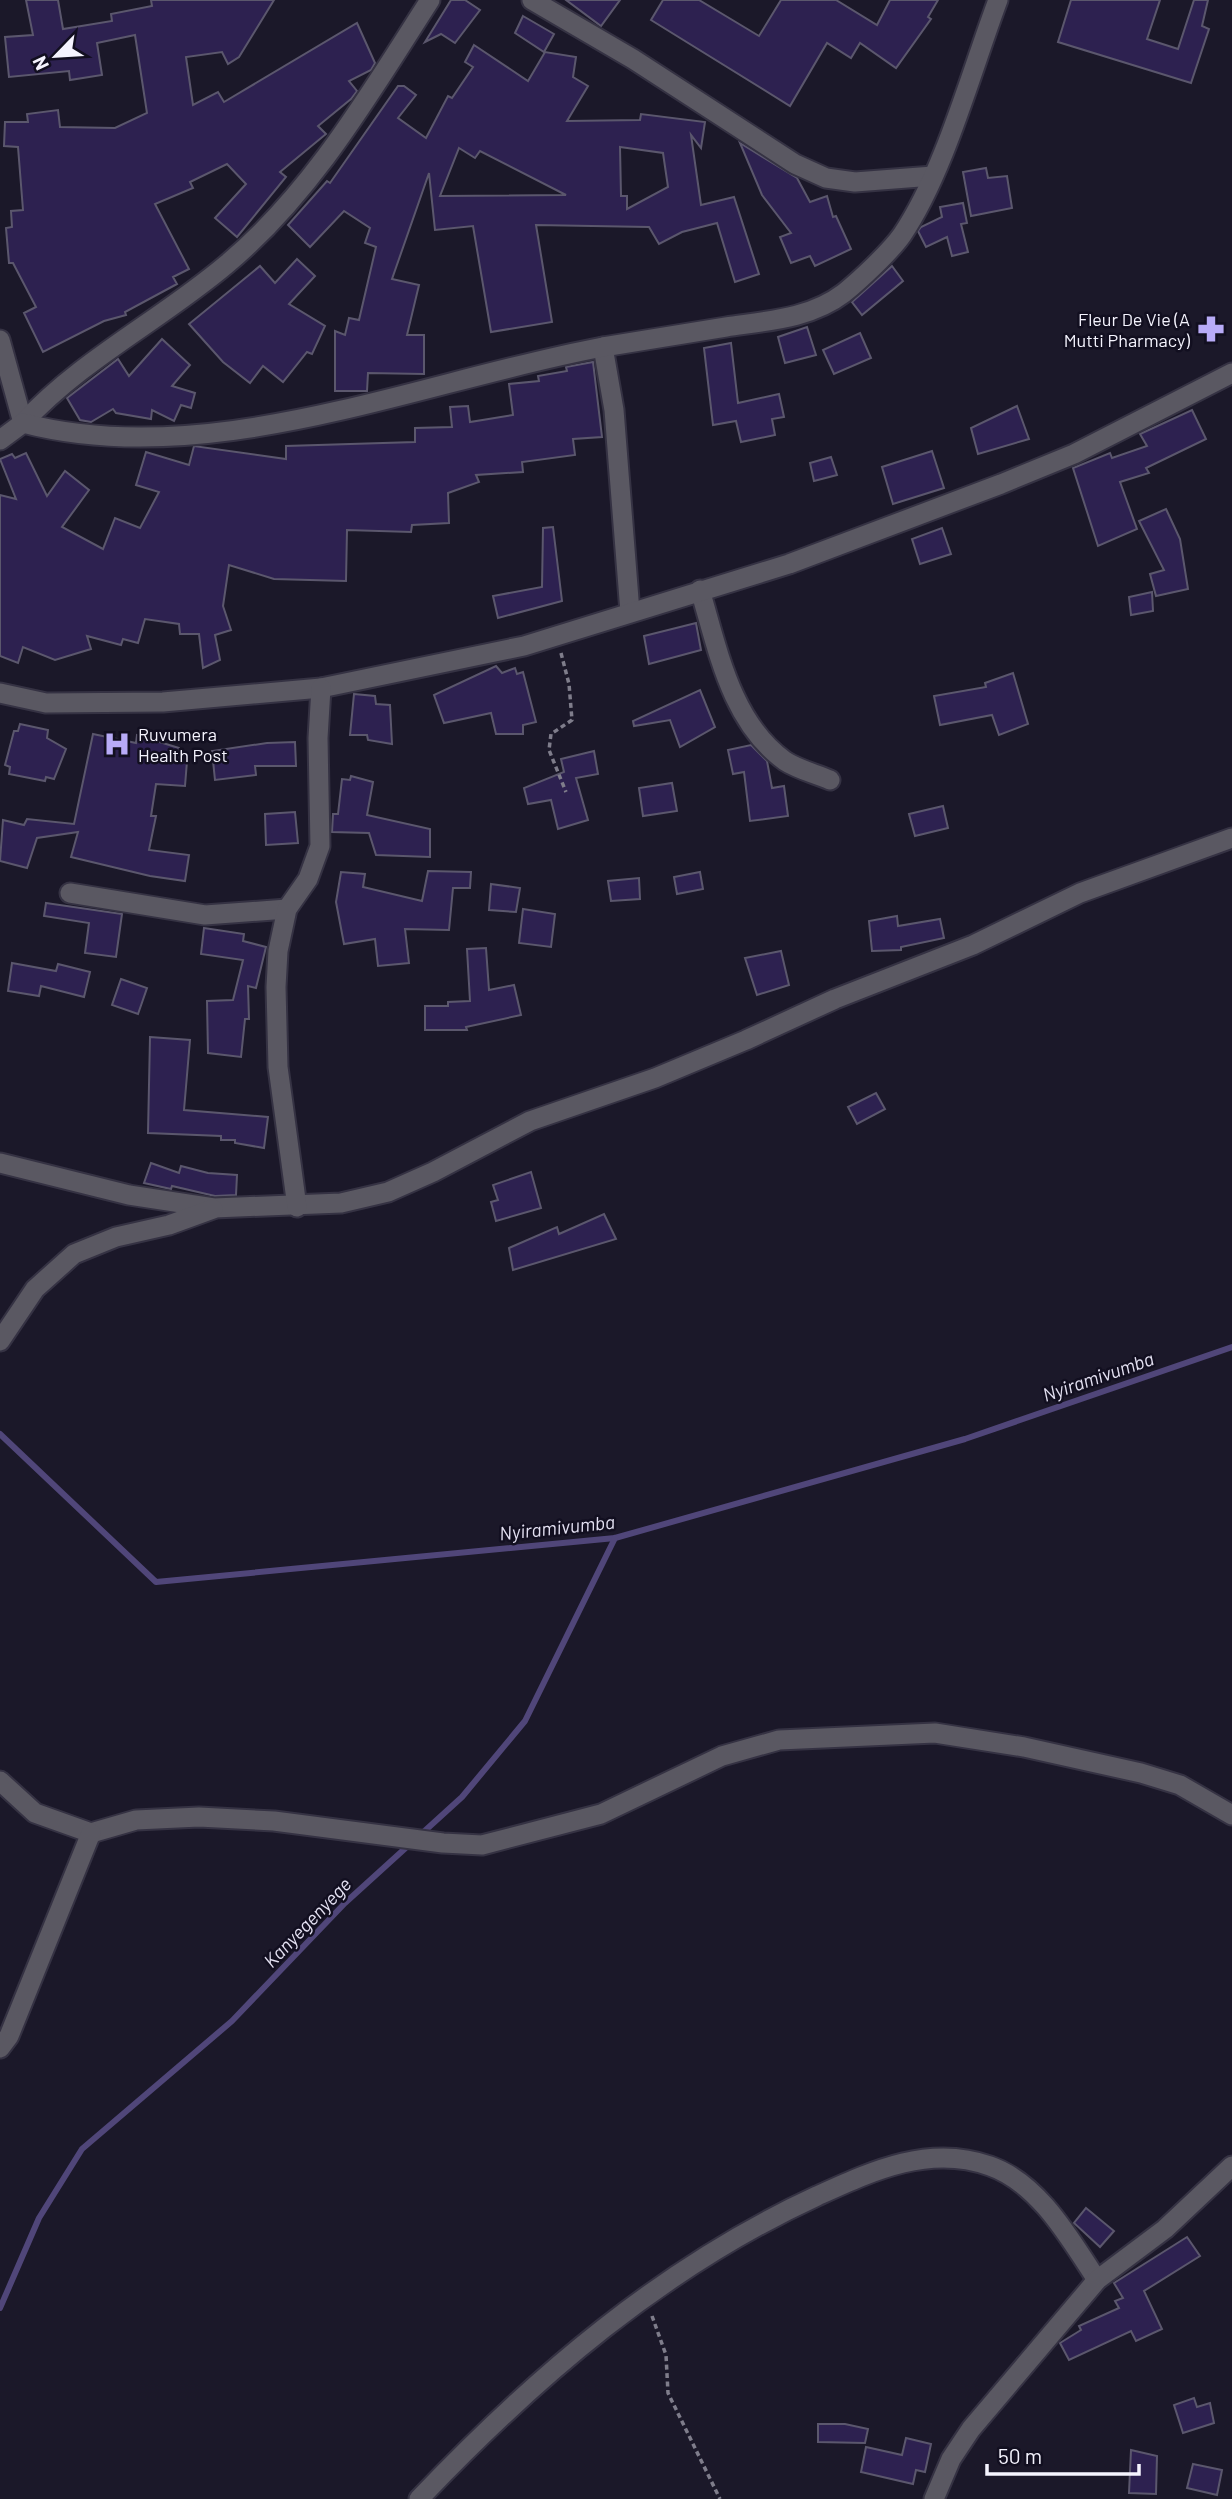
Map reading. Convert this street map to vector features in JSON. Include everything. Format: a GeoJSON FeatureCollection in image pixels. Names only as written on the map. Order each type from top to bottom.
{"type":"FeatureCollection","features":[{"type":"Feature","properties":{"kind":"street"},"geometry":{"type":"LineString","coordinates":[[0,440],[23,424],[44,400],[142,324],[226,265],[275,220],[347,129],[430,0]]}},
{"type":"Feature","properties":{"kind":"street"},"geometry":{"type":"LineString","coordinates":[[532,0],[633,59],[795,164],[826,178],[855,182],[933,176]]}},
{"type":"Feature","properties":{"kind":"street"},"geometry":{"type":"LineString","coordinates":[[23,424],[59,433],[96,437],[165,435],[258,425],[370,404],[603,347],[805,314],[843,294],[888,252],[902,235],[933,176],[998,0]]}},
{"type":"Feature","properties":{"kind":"street"},"geometry":{"type":"LineString","coordinates":[[0,340],[23,424]]}},
{"type":"Feature","properties":{"kind":"street"},"geometry":{"type":"LineString","coordinates":[[603,347],[614,410],[630,612]]}},
{"type":"Feature","properties":{"kind":"street"},"geometry":{"type":"LineString","coordinates":[[0,693],[46,703],[163,702],[321,688],[414,667],[469,660],[847,543],[1073,454],[1232,373]]}},
{"type":"Feature","properties":{"kind":"street"},"geometry":{"type":"LineString","coordinates":[[700,590],[730,691],[751,725],[785,761],[830,780]]}},
{"type":"Feature","properties":{"kind":"street"},"geometry":{"type":"LineString","coordinates":[[297,1207],[278,1067],[278,951],[287,909],[308,879],[320,846],[318,738],[321,688]]}},
{"type":"Feature","properties":{"kind":"street"},"geometry":{"type":"LineString","coordinates":[[0,1163],[129,1195],[214,1208],[297,1207],[341,1203],[388,1192],[530,1121],[596,1100],[734,1045],[835,999],[973,945],[1080,893],[1232,838]]}},
{"type":"Feature","properties":{"kind":"street"},"geometry":{"type":"LineString","coordinates":[[70,893],[205,915],[287,909]]}},
{"type":"Feature","properties":{"kind":"street"},"geometry":{"type":"LineString","coordinates":[[0,1341],[35,1289],[74,1254],[116,1237],[169,1225],[214,1208]]}},
{"type":"Feature","properties":{"kind":"street"},"geometry":{"type":"LineString","coordinates":[[0,1781],[35,1813],[91,1833],[136,1820],[199,1817],[274,1821],[443,1843],[482,1845],[601,1814],[722,1756],[779,1740],[935,1733],[1024,1746],[1141,1773],[1180,1785],[1232,1815]]}},
{"type":"Feature","properties":{"kind":"street"},"geometry":{"type":"LineString","coordinates":[[0,2048],[9,2036],[91,1833]]}},
{"type":"Feature","properties":{"kind":"street"},"geometry":{"type":"LineString","coordinates":[[418,2499],[485,2430],[556,2366],[687,2266],[761,2222],[863,2174],[905,2160],[955,2158],[992,2166],[1028,2190],[1062,2227],[1097,2280]]}},
{"type":"Feature","properties":{"kind":"street"},"geometry":{"type":"LineString","coordinates":[[934,2499],[951,2459],[971,2429],[1097,2280],[1164,2230],[1232,2166]]}},
{"type":"Feature","properties":{"kind":"path"},"geometry":{"type":"LineString","coordinates":[[566,792],[549,750],[551,734],[572,720],[569,684],[561,653],[573,629]]}},
{"type":"Feature","properties":{"kind":"path"},"geometry":{"type":"LineString","coordinates":[[642,2299],[656,2323],[666,2355],[668,2393],[720,2499]]}},
{"type":"Feature","properties":{"kind":"building"},"geometry":{"type":"Polygon","coordinates":[[[26,0],[58,0],[63,29],[112,21],[111,14],[152,6],[151,0],[274,0],[239,57],[228,64],[222,52],[186,57],[193,105],[218,92],[224,102],[357,23],[375,63],[371,70],[349,81],[357,91],[318,126],[326,134],[280,172],[286,177],[237,237],[215,218],[246,184],[227,164],[190,182],[193,188],[155,204],[189,269],[173,277],[177,284],[125,312],[126,315],[104,321],[43,352],[24,313],[36,307],[13,263],[9,263],[6,228],[12,227],[11,211],[23,210],[18,147],[4,146],[5,122],[28,122],[27,114],[58,110],[60,127],[115,128],[147,113],[135,35],[97,43],[102,75],[70,80],[69,71],[9,77],[5,37],[33,35],[26,0]]]}},
{"type":"Feature","properties":{"kind":"building"},"geometry":{"type":"Polygon","coordinates":[[[451,0],[465,0],[480,10],[455,43],[441,34],[425,42],[451,0]]]}},
{"type":"Feature","properties":{"kind":"building"},"geometry":{"type":"Polygon","coordinates":[[[566,0],[620,0],[601,26],[566,0]]]}},
{"type":"Feature","properties":{"kind":"building"},"geometry":{"type":"Polygon","coordinates":[[[663,0],[699,0],[759,36],[781,0],[836,0],[877,25],[890,0],[938,0],[928,17],[931,19],[896,68],[860,43],[851,58],[827,43],[790,106],[651,20],[663,0]]]}},
{"type":"Feature","properties":{"kind":"building"},"geometry":{"type":"Polygon","coordinates":[[[1071,0],[1160,0],[1147,39],[1178,49],[1194,0],[1208,0],[1202,26],[1209,29],[1191,83],[1058,42],[1071,0]]]}},
{"type":"Feature","properties":{"kind":"building"},"geometry":{"type":"Polygon","coordinates":[[[523,16],[554,34],[544,52],[515,33],[523,16]]]}},
{"type":"Feature","properties":{"kind":"building"},"geometry":{"type":"Polygon","coordinates":[[[474,45],[528,81],[545,52],[576,57],[573,77],[588,86],[567,121],[640,120],[641,114],[705,122],[701,148],[691,135],[701,205],[734,197],[759,274],[735,282],[717,223],[682,232],[659,244],[649,227],[536,225],[552,322],[491,332],[473,226],[435,230],[429,173],[392,279],[419,285],[407,335],[424,335],[424,374],[368,373],[367,391],[335,391],[335,331],[345,335],[349,318],[359,320],[376,247],[365,243],[370,228],[344,211],[310,247],[288,225],[327,181],[330,183],[398,86],[404,86],[416,95],[398,118],[426,138],[448,96],[452,98],[473,67],[465,62],[474,45]],[[620,147],[621,196],[627,196],[627,209],[668,187],[663,153],[620,147]],[[459,148],[440,196],[566,195],[480,151],[475,158],[459,148]]]}},
{"type":"Feature","properties":{"kind":"building"},"geometry":{"type":"Polygon","coordinates":[[[740,143],[797,178],[810,202],[827,196],[833,217],[836,216],[851,249],[815,266],[810,256],[791,263],[780,237],[791,233],[762,195],[740,143]]]}},
{"type":"Feature","properties":{"kind":"building"},"geometry":{"type":"Polygon","coordinates":[[[986,168],[988,178],[1007,176],[1012,208],[971,216],[963,172],[986,168]]]}},
{"type":"Feature","properties":{"kind":"building"},"geometry":{"type":"Polygon","coordinates":[[[963,203],[967,223],[961,224],[968,252],[952,256],[947,237],[926,247],[918,231],[921,227],[942,217],[940,207],[963,203]]]}},
{"type":"Feature","properties":{"kind":"building"},"geometry":{"type":"Polygon","coordinates":[[[297,259],[315,276],[289,304],[325,326],[312,354],[307,352],[283,382],[263,366],[250,383],[223,362],[189,324],[260,266],[275,283],[297,259]]]}},
{"type":"Feature","properties":{"kind":"building"},"geometry":{"type":"Polygon","coordinates":[[[892,266],[903,281],[862,315],[852,302],[892,266]]]}},
{"type":"Feature","properties":{"kind":"building"},"geometry":{"type":"Polygon","coordinates":[[[807,327],[816,355],[785,363],[778,337],[807,327]]]}},
{"type":"Feature","properties":{"kind":"building"},"geometry":{"type":"Polygon","coordinates":[[[860,333],[871,358],[834,374],[823,350],[860,333]]]}},
{"type":"Feature","properties":{"kind":"building"},"geometry":{"type":"Polygon","coordinates":[[[162,339],[190,365],[172,386],[195,393],[191,408],[181,405],[174,421],[152,410],[151,419],[116,413],[113,409],[91,422],[80,420],[67,398],[118,359],[129,376],[162,339]]]}},
{"type":"Feature","properties":{"kind":"building"},"geometry":{"type":"Polygon","coordinates":[[[731,343],[738,403],[779,394],[784,417],[772,419],[775,435],[741,442],[736,421],[713,425],[704,348],[731,343]]]}},
{"type":"Feature","properties":{"kind":"building"},"geometry":{"type":"Polygon","coordinates":[[[593,362],[602,437],[573,439],[575,455],[522,462],[523,472],[476,475],[479,482],[448,493],[449,523],[412,525],[411,532],[347,530],[346,581],[274,579],[229,565],[223,606],[231,630],[215,635],[220,660],[203,668],[199,634],[180,634],[179,624],[145,619],[138,643],[123,639],[121,645],[87,636],[91,649],[55,660],[23,647],[18,663],[0,656],[0,495],[16,499],[0,459],[12,454],[15,458],[26,453],[47,496],[65,471],[89,490],[62,527],[103,549],[115,518],[140,528],[159,492],[136,485],[146,452],[189,465],[194,446],[286,459],[286,446],[415,442],[415,428],[452,427],[450,407],[468,406],[470,422],[513,415],[509,384],[539,381],[538,376],[567,371],[566,367],[593,362]]]}},
{"type":"Feature","properties":{"kind":"building"},"geometry":{"type":"Polygon","coordinates":[[[1017,406],[1029,439],[978,454],[971,428],[1017,406]]]}},
{"type":"Feature","properties":{"kind":"building"},"geometry":{"type":"Polygon","coordinates":[[[1192,410],[1206,439],[1146,468],[1149,473],[1120,482],[1137,529],[1098,546],[1073,468],[1110,453],[1112,458],[1147,446],[1140,434],[1192,410]]]}},
{"type":"Feature","properties":{"kind":"building"},"geometry":{"type":"Polygon","coordinates":[[[932,451],[944,488],[893,504],[882,467],[932,451]]]}},
{"type":"Feature","properties":{"kind":"building"},"geometry":{"type":"Polygon","coordinates":[[[831,457],[837,475],[814,481],[810,463],[831,457]]]}},
{"type":"Feature","properties":{"kind":"building"},"geometry":{"type":"Polygon","coordinates":[[[1166,509],[1180,539],[1188,589],[1156,596],[1150,574],[1164,570],[1139,521],[1166,509]]]}},
{"type":"Feature","properties":{"kind":"building"},"geometry":{"type":"Polygon","coordinates":[[[553,527],[562,601],[498,618],[493,596],[542,587],[543,528],[553,527]]]}},
{"type":"Feature","properties":{"kind":"building"},"geometry":{"type":"Polygon","coordinates":[[[942,528],[951,554],[920,564],[912,539],[942,528]]]}},
{"type":"Feature","properties":{"kind":"building"},"geometry":{"type":"Polygon","coordinates":[[[1152,592],[1153,611],[1131,615],[1129,597],[1152,592]]]}},
{"type":"Feature","properties":{"kind":"building"},"geometry":{"type":"Polygon","coordinates":[[[696,623],[701,650],[649,664],[644,636],[696,623]]]}},
{"type":"Feature","properties":{"kind":"building"},"geometry":{"type":"Polygon","coordinates":[[[496,666],[502,673],[515,668],[517,674],[523,672],[536,722],[523,725],[523,734],[496,734],[491,713],[444,723],[434,695],[496,666]]]}},
{"type":"Feature","properties":{"kind":"building"},"geometry":{"type":"Polygon","coordinates":[[[1013,673],[1028,724],[999,735],[992,715],[940,725],[934,696],[986,687],[985,683],[1013,673]]]}},
{"type":"Feature","properties":{"kind":"building"},"geometry":{"type":"Polygon","coordinates":[[[700,690],[715,727],[680,747],[670,720],[634,726],[633,721],[700,690]]]}},
{"type":"Feature","properties":{"kind":"building"},"geometry":{"type":"Polygon","coordinates":[[[354,694],[375,696],[376,704],[390,705],[392,744],[368,740],[367,735],[350,735],[354,694]]]}},
{"type":"Feature","properties":{"kind":"building"},"geometry":{"type":"Polygon","coordinates":[[[20,724],[48,730],[47,738],[66,749],[54,779],[46,777],[45,781],[9,774],[10,767],[5,765],[14,731],[18,731],[20,724]]]}},
{"type":"Feature","properties":{"kind":"building"},"geometry":{"type":"Polygon","coordinates":[[[93,734],[136,743],[137,735],[179,748],[178,759],[187,761],[185,786],[156,784],[151,816],[156,816],[149,850],[189,855],[185,881],[150,876],[71,857],[78,832],[37,838],[27,868],[0,861],[3,820],[24,825],[27,819],[74,824],[93,734]]]}},
{"type":"Feature","properties":{"kind":"building"},"geometry":{"type":"Polygon","coordinates":[[[295,742],[296,766],[255,766],[256,775],[215,780],[212,751],[295,742]]]}},
{"type":"Feature","properties":{"kind":"building"},"geometry":{"type":"Polygon","coordinates":[[[751,745],[767,761],[772,788],[784,786],[788,816],[750,821],[744,772],[733,774],[728,750],[751,745]]]}},
{"type":"Feature","properties":{"kind":"building"},"geometry":{"type":"Polygon","coordinates":[[[594,751],[598,774],[576,778],[588,820],[558,829],[551,800],[528,804],[524,788],[564,772],[561,759],[594,751]]]}},
{"type":"Feature","properties":{"kind":"building"},"geometry":{"type":"Polygon","coordinates":[[[351,776],[373,782],[367,815],[430,829],[430,857],[376,855],[369,833],[332,832],[333,814],[338,814],[342,779],[350,780],[351,776]]]}},
{"type":"Feature","properties":{"kind":"building"},"geometry":{"type":"Polygon","coordinates":[[[672,783],[677,811],[643,816],[639,788],[672,783]]]}},
{"type":"Feature","properties":{"kind":"building"},"geometry":{"type":"Polygon","coordinates":[[[943,806],[948,828],[915,836],[909,814],[943,806]]]}},
{"type":"Feature","properties":{"kind":"building"},"geometry":{"type":"Polygon","coordinates":[[[295,812],[298,843],[266,845],[265,814],[295,812]]]}},
{"type":"Feature","properties":{"kind":"building"},"geometry":{"type":"Polygon","coordinates":[[[428,871],[471,872],[470,888],[453,888],[449,930],[405,929],[409,963],[378,966],[375,939],[344,944],[336,902],[341,872],[365,874],[363,887],[422,901],[428,871]]]}},
{"type":"Feature","properties":{"kind":"building"},"geometry":{"type":"Polygon","coordinates":[[[700,872],[703,889],[677,894],[674,877],[700,872]]]}},
{"type":"Feature","properties":{"kind":"building"},"geometry":{"type":"Polygon","coordinates":[[[639,878],[640,899],[611,901],[608,881],[639,878]]]}},
{"type":"Feature","properties":{"kind":"building"},"geometry":{"type":"Polygon","coordinates":[[[491,884],[520,888],[516,912],[489,910],[491,884]]]}},
{"type":"Feature","properties":{"kind":"building"},"geometry":{"type":"Polygon","coordinates":[[[46,903],[122,914],[116,957],[85,953],[89,923],[44,916],[46,903]]]}},
{"type":"Feature","properties":{"kind":"building"},"geometry":{"type":"Polygon","coordinates":[[[523,909],[555,914],[551,947],[519,943],[523,909]]]}},
{"type":"Feature","properties":{"kind":"building"},"geometry":{"type":"Polygon","coordinates":[[[897,916],[898,926],[940,919],[944,938],[901,947],[901,950],[872,951],[869,921],[897,916]]]}},
{"type":"Feature","properties":{"kind":"building"},"geometry":{"type":"Polygon","coordinates":[[[204,928],[244,934],[243,941],[266,947],[256,988],[248,986],[249,1019],[245,1019],[241,1057],[208,1053],[207,1001],[233,1000],[243,960],[201,954],[204,928]]]}},
{"type":"Feature","properties":{"kind":"building"},"geometry":{"type":"Polygon","coordinates":[[[486,948],[489,990],[514,985],[521,1015],[466,1027],[467,1030],[425,1030],[425,1006],[448,1006],[448,1002],[470,1001],[467,949],[486,948]]]}},
{"type":"Feature","properties":{"kind":"building"},"geometry":{"type":"Polygon","coordinates":[[[781,951],[789,985],[757,995],[745,958],[781,951]]]}},
{"type":"Feature","properties":{"kind":"building"},"geometry":{"type":"Polygon","coordinates":[[[12,963],[56,971],[58,964],[90,972],[84,997],[41,986],[39,996],[8,991],[12,963]]]}},
{"type":"Feature","properties":{"kind":"building"},"geometry":{"type":"Polygon","coordinates":[[[121,979],[147,988],[138,1014],[112,1005],[121,979]]]}},
{"type":"Feature","properties":{"kind":"building"},"geometry":{"type":"Polygon","coordinates":[[[150,1037],[190,1040],[184,1110],[268,1117],[264,1148],[235,1143],[235,1140],[221,1140],[221,1136],[148,1133],[150,1037]]]}},
{"type":"Feature","properties":{"kind":"building"},"geometry":{"type":"Polygon","coordinates":[[[876,1093],[885,1109],[857,1124],[848,1107],[876,1093]]]}},
{"type":"Feature","properties":{"kind":"building"},"geometry":{"type":"Polygon","coordinates":[[[151,1163],[179,1173],[181,1166],[208,1173],[237,1175],[236,1195],[215,1196],[144,1183],[151,1163]]]}},
{"type":"Feature","properties":{"kind":"building"},"geometry":{"type":"Polygon","coordinates":[[[531,1172],[541,1208],[496,1221],[491,1202],[498,1200],[493,1185],[531,1172]]]}},
{"type":"Feature","properties":{"kind":"building"},"geometry":{"type":"Polygon","coordinates":[[[604,1214],[616,1239],[513,1270],[509,1248],[557,1227],[559,1234],[604,1214]]]}},
{"type":"Feature","properties":{"kind":"building"},"geometry":{"type":"Polygon","coordinates":[[[1086,2208],[1114,2231],[1100,2247],[1074,2223],[1086,2208]]]}},
{"type":"Feature","properties":{"kind":"building"},"geometry":{"type":"Polygon","coordinates":[[[1187,2237],[1200,2256],[1144,2291],[1162,2329],[1136,2341],[1131,2331],[1069,2360],[1060,2343],[1081,2330],[1079,2326],[1119,2308],[1115,2301],[1123,2298],[1114,2283],[1187,2237]]]}},
{"type":"Feature","properties":{"kind":"building"},"geometry":{"type":"Polygon","coordinates":[[[1194,2398],[1197,2407],[1210,2403],[1214,2423],[1183,2433],[1174,2405],[1194,2398]]]}},
{"type":"Feature","properties":{"kind":"building"},"geometry":{"type":"Polygon","coordinates":[[[818,2424],[845,2424],[868,2429],[865,2443],[818,2442],[818,2424]]]}},
{"type":"Feature","properties":{"kind":"building"},"geometry":{"type":"Polygon","coordinates":[[[906,2438],[931,2444],[925,2472],[916,2470],[913,2484],[861,2472],[866,2447],[902,2455],[906,2438]]]}},
{"type":"Feature","properties":{"kind":"building"},"geometry":{"type":"Polygon","coordinates":[[[1131,2450],[1157,2456],[1156,2494],[1129,2493],[1131,2450]]]}},
{"type":"Feature","properties":{"kind":"building"},"geometry":{"type":"Polygon","coordinates":[[[1193,2464],[1222,2470],[1217,2495],[1187,2488],[1193,2464]]]}},
{"type":"Feature","properties":{"kind":"waterway","name":"Nyiramivumba"},"geometry":{"type":"LineString","coordinates":[[0,1434],[156,1582],[615,1538],[965,1439],[1232,1347]]}},
{"type":"Feature","properties":{"kind":"waterway","name":"Kanyegenyege"},"geometry":{"type":"LineString","coordinates":[[418,1837],[462,1797],[525,1721],[615,1538]]}},
{"type":"Feature","properties":{"kind":"waterway","name":"Kanyegenyege"},"geometry":{"type":"LineString","coordinates":[[0,2308],[39,2218],[82,2149],[232,2021],[345,1903],[410,1844]]}},
{"type":"Feature","properties":{"kind":"place","name":"Fleur De Vie (A Mutti Pharmacy)"},"geometry":{"type":"Point","coordinates":[1211,329]}},
{"type":"Feature","properties":{"kind":"place","name":"Ruvumera Health Post"},"geometry":{"type":"Point","coordinates":[117,744]}}]}
